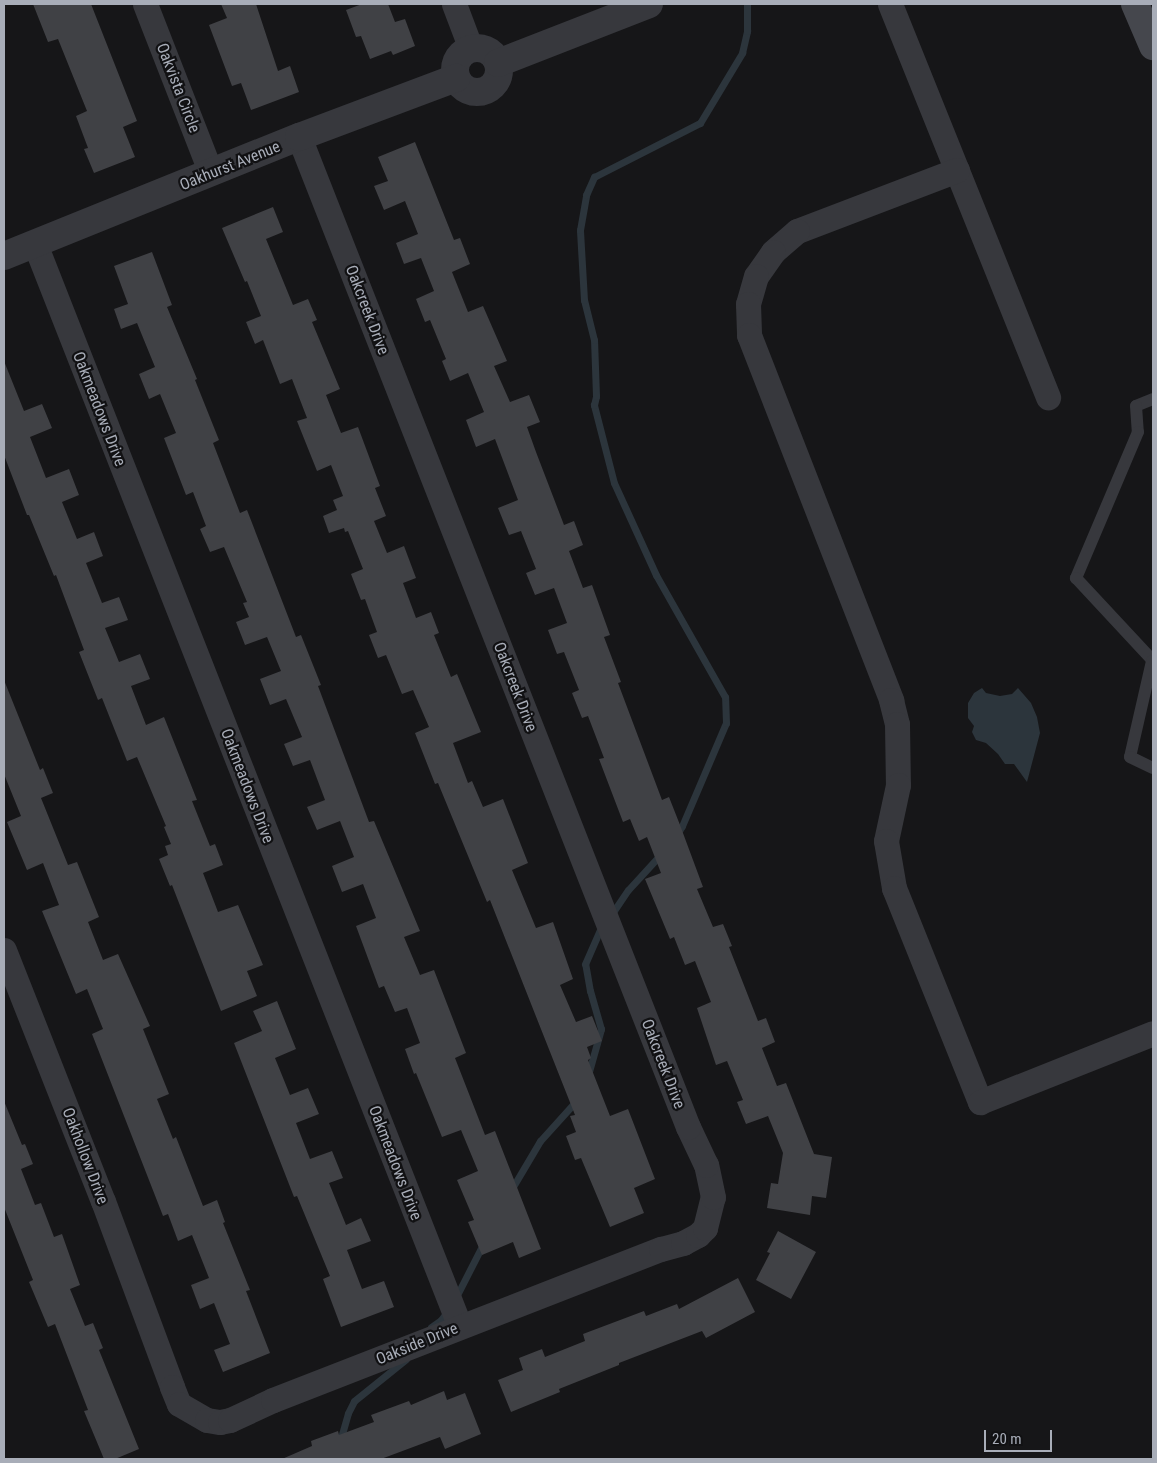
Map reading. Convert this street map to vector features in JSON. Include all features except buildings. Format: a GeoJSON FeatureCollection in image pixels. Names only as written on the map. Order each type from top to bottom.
{"type":"FeatureCollection","features":[{"type":"Feature","properties":{"kind":"main road"},"geometry":{"type":"LineString","coordinates":[[1135,4],[1153,46]]}},
{"type":"Feature","properties":{"kind":"street","name":"Oakvista Circle"},"geometry":{"type":"LineString","coordinates":[[145,4],[211,173]]}},
{"type":"Feature","properties":{"kind":"street"},"geometry":{"type":"LineString","coordinates":[[454,4],[471,49]]}},
{"type":"Feature","properties":{"kind":"street"},"geometry":{"type":"LineString","coordinates":[[498,63],[649,4]]}},
{"type":"Feature","properties":{"kind":"street"},"geometry":{"type":"LineString","coordinates":[[890,4],[1048,397]]}},
{"type":"Feature","properties":{"kind":"street"},"geometry":{"type":"LineString","coordinates":[[471,49],[487,50],[498,63],[499,72],[497,80],[484,92],[467,90],[456,78],[457,60],[462,54],[471,49]]}},
{"type":"Feature","properties":{"kind":"street","name":"Oakhurst Avenue"},"geometry":{"type":"LineString","coordinates":[[4,256],[299,137],[456,78]]}},
{"type":"Feature","properties":{"kind":"street","name":"Oakcreek Drive"},"geometry":{"type":"LineString","coordinates":[[299,137],[711,1182],[713,1197],[711,1211],[705,1228],[698,1235]]}},
{"type":"Feature","properties":{"kind":"street"},"geometry":{"type":"LineString","coordinates":[[957,170],[797,231],[773,252],[756,276],[748,304],[749,335],[891,700],[897,724],[898,785],[886,841],[894,888],[980,1102],[1153,1033]]}},
{"type":"Feature","properties":{"kind":"street","name":"Oakmeadows Drive"},"geometry":{"type":"LineString","coordinates":[[35,244],[444,1287],[457,1326]]}},
{"type":"Feature","properties":{"kind":"street","name":"Oakhollow Drive"},"geometry":{"type":"LineString","coordinates":[[4,950],[164,1362]]}},
{"type":"Feature","properties":{"kind":"street","name":"Oakside Drive"},"geometry":{"type":"LineString","coordinates":[[164,1362],[179,1404],[197,1416],[220,1422],[230,1420],[274,1400],[384,1358],[457,1326],[698,1235]]}},
{"type":"Feature","properties":{"kind":"lane"},"geometry":{"type":"LineString","coordinates":[[1153,399],[1136,406],[1138,432],[1076,578],[1153,661],[1130,757],[1153,768]]}},
{"type":"Feature","properties":{"kind":"shaded area"},"geometry":{"type":"Polygon","coordinates":[[[982,688],[986,693],[1000,696],[1012,694],[1018,688],[1031,703],[1037,717],[1040,733],[1027,782],[1014,764],[1005,764],[998,754],[986,743],[976,740],[972,732],[974,726],[968,718],[968,703],[974,693],[982,688]]]}},
{"type":"Feature","properties":{"kind":"waterway"},"geometry":{"type":"LineString","coordinates":[[677,834],[726,723],[725,697],[656,575],[614,483],[594,405],[596,396],[594,340],[584,300],[580,230],[586,195],[594,177],[700,123],[742,53],[747,31],[747,4]]}},
{"type":"Feature","properties":{"kind":"waterway"},"geometry":{"type":"LineString","coordinates":[[611,915],[628,890],[661,854]]}},
{"type":"Feature","properties":{"kind":"waterway"},"geometry":{"type":"LineString","coordinates":[[588,1075],[601,1029],[590,991],[585,964],[602,925]]}},
{"type":"Feature","properties":{"kind":"waterway"},"geometry":{"type":"LineString","coordinates":[[511,1190],[540,1141],[577,1100]]}},
{"type":"Feature","properties":{"kind":"waterway"},"geometry":{"type":"LineString","coordinates":[[455,1299],[484,1242]]}},
{"type":"Feature","properties":{"kind":"waterway"},"geometry":{"type":"LineString","coordinates":[[431,1327],[441,1320],[448,1310]]}},
{"type":"Feature","properties":{"kind":"waterway"},"geometry":{"type":"LineString","coordinates":[[341,1459],[338,1448],[348,1413],[354,1401],[406,1359]]}}]}
